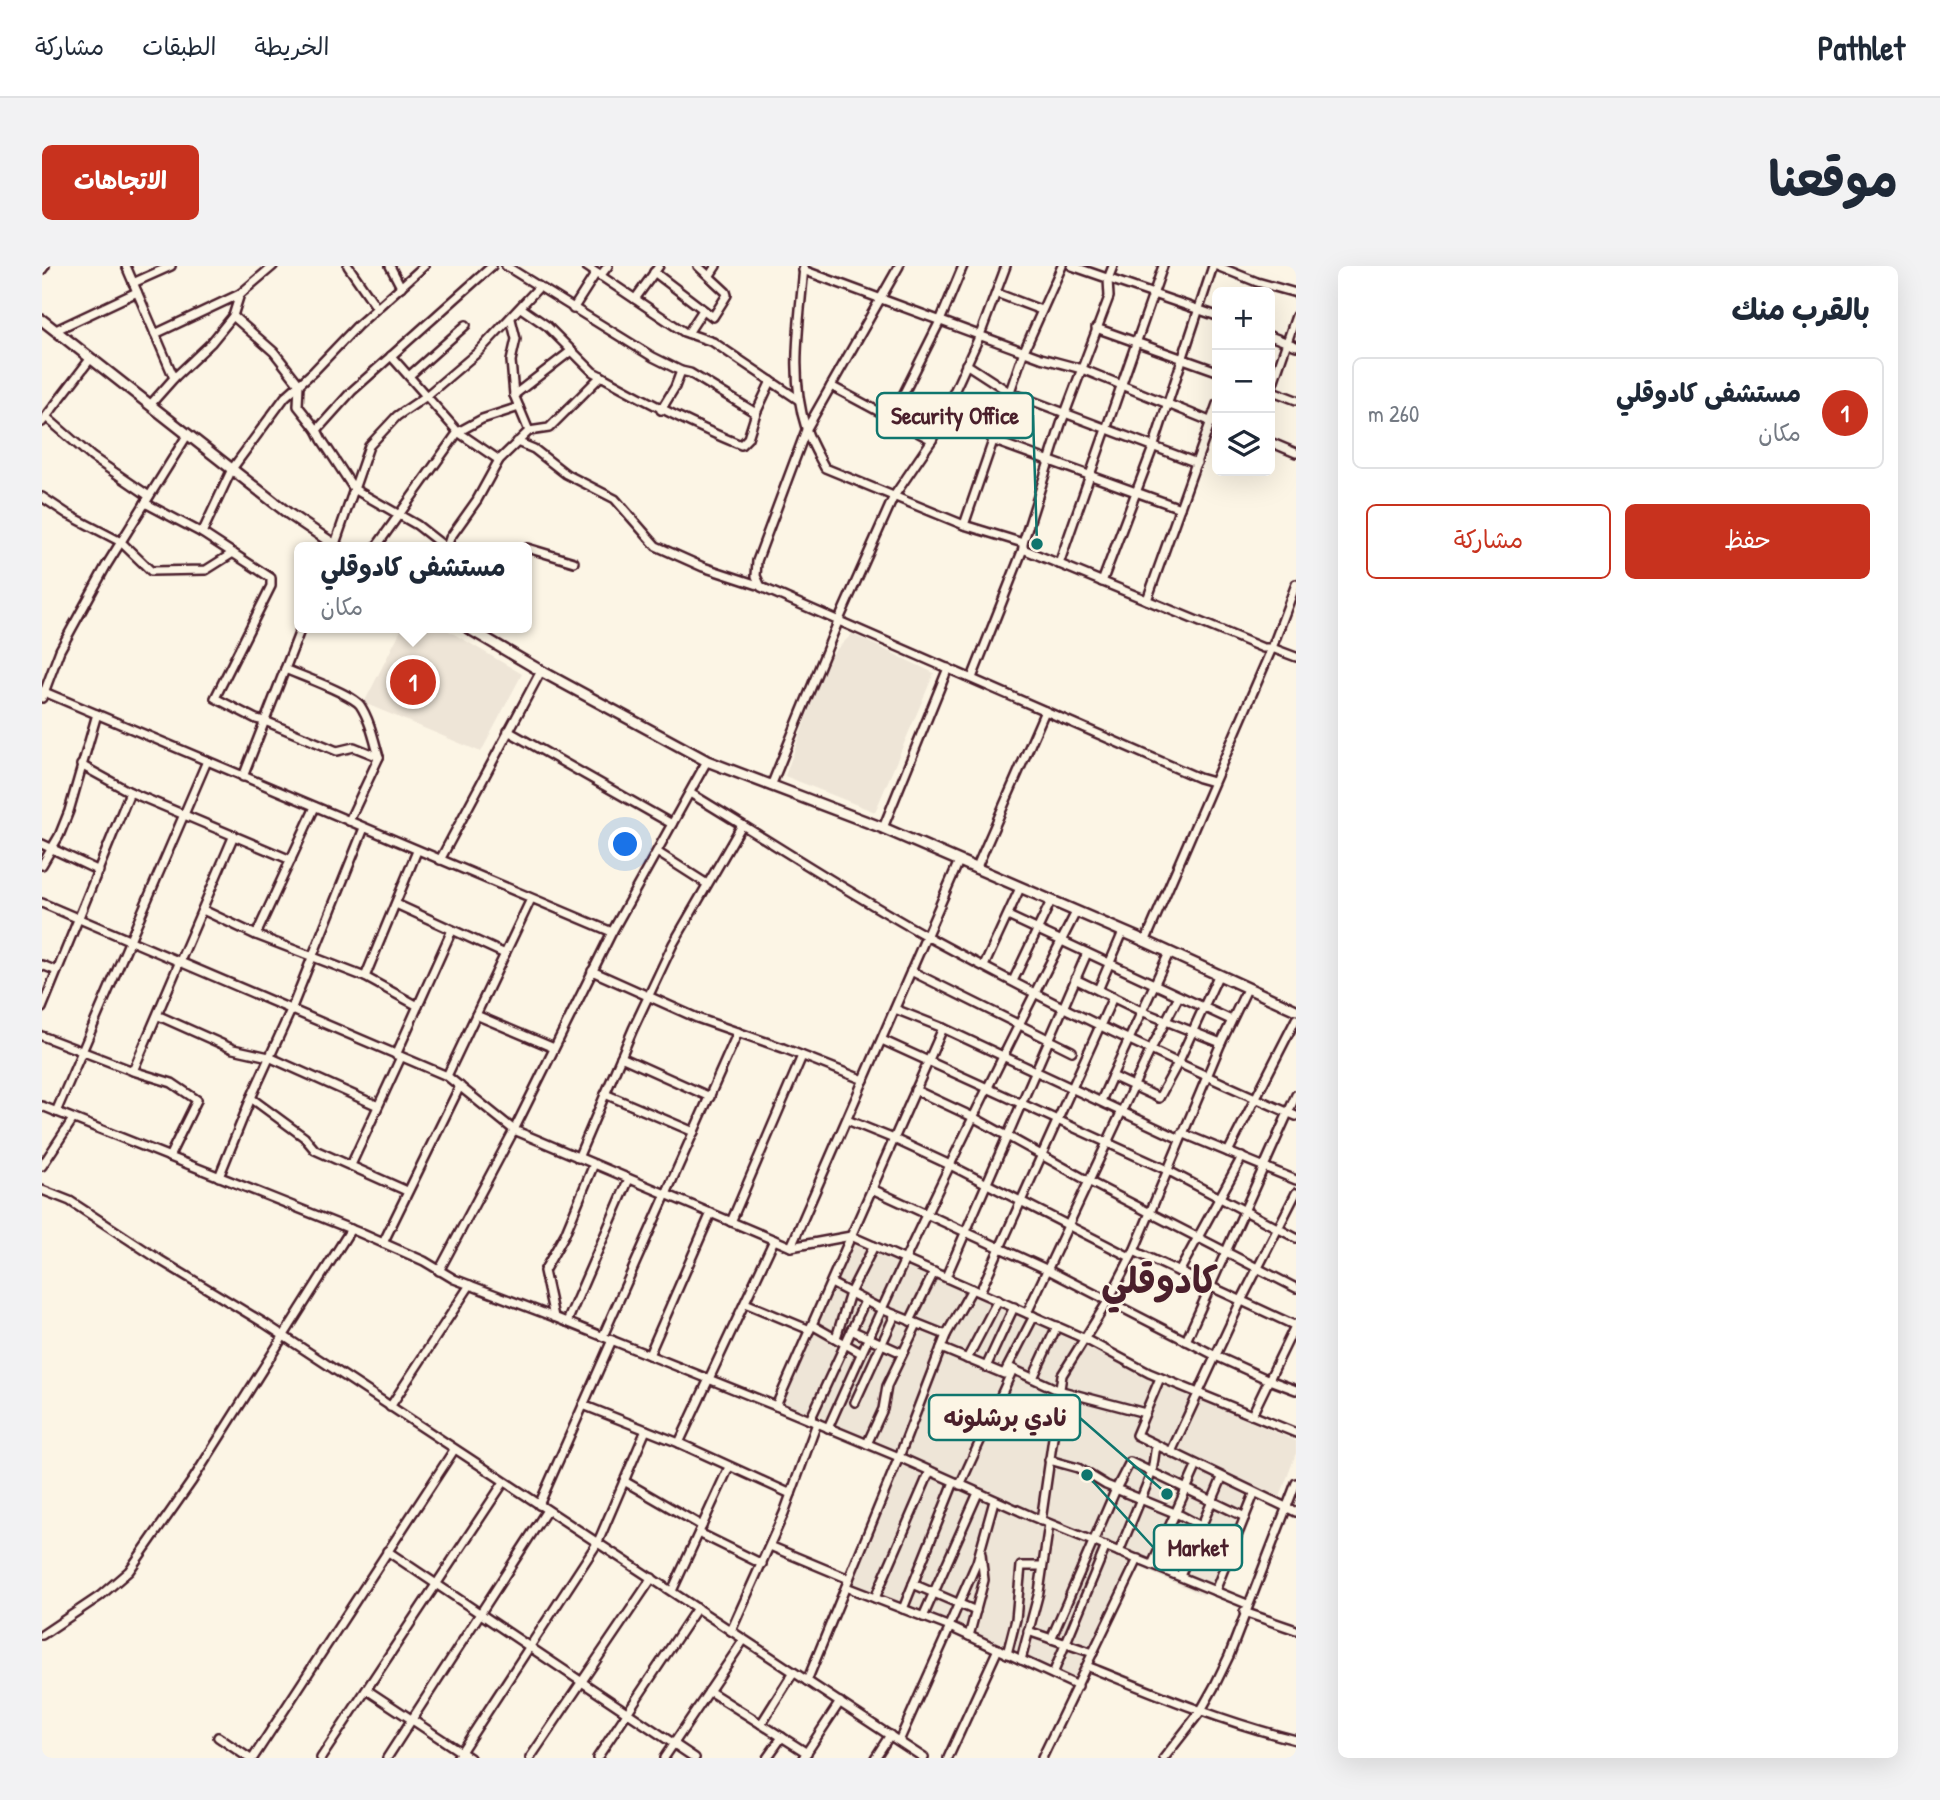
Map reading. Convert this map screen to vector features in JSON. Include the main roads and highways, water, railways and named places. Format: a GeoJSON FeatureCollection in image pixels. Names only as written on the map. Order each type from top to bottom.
{"type":"FeatureCollection","features":[{"type":"Feature","properties":{"kind":"main road"},"geometry":{"type":"LineString","coordinates":[[42,320],[289,514],[329,542]]}},
{"type":"Feature","properties":{"kind":"main road"},"geometry":{"type":"LineString","coordinates":[[476,633],[706,761],[883,828],[1296,1010]]}},
{"type":"Feature","properties":{"kind":"place","name":"Security Office"},"geometry":{"type":"Point","coordinates":[1037,544]}},
{"type":"Feature","properties":{"kind":"place","name":"مستشفى كادوقلي"},"geometry":{"type":"Point","coordinates":[413,682]}},
{"type":"Feature","properties":{"kind":"place","name":"Market"},"geometry":{"type":"Point","coordinates":[1087,1475]}},
{"type":"Feature","properties":{"kind":"place","name":"نادي برشلونه"},"geometry":{"type":"Point","coordinates":[1167,1494]}},
{"type":"Feature","properties":{"kind":"district","name":"كادوقلي"},"geometry":{"type":"Point","coordinates":[1160,1279]}}]}
